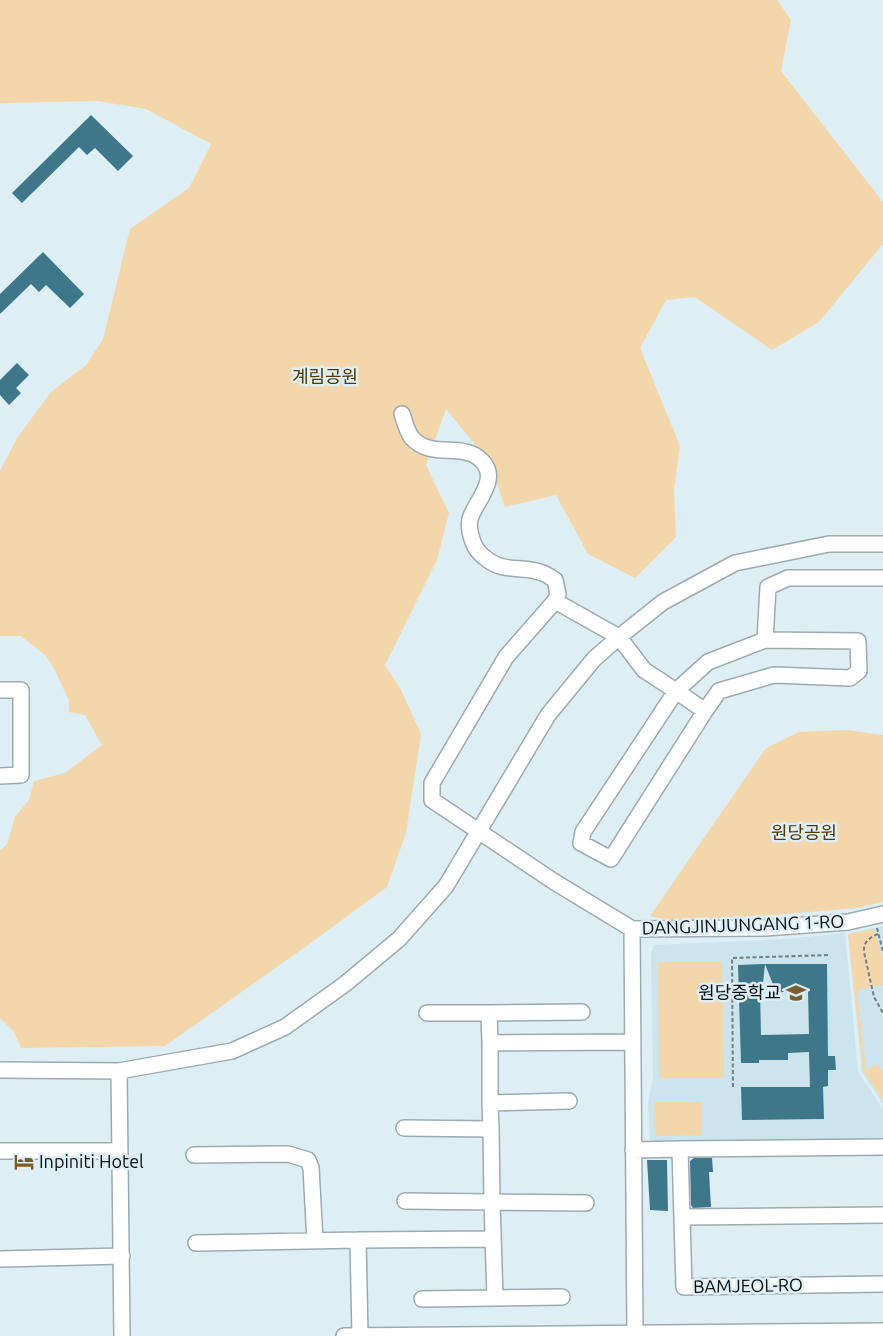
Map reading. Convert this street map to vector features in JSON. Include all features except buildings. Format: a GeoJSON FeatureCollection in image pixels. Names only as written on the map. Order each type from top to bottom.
{"type":"FeatureCollection","features":[{"type":"Feature","properties":{"kind":"street"},"geometry":{"type":"LineString","coordinates":[[402,414],[412,439],[422,445],[441,451],[466,451],[476,455],[484,462],[489,474],[483,495],[470,517],[470,531],[473,543],[478,551],[496,566],[544,573],[554,580],[558,594],[556,601],[506,657],[432,783],[432,800],[480,830],[553,881],[632,929],[635,1335]]}},
{"type":"Feature","properties":{"kind":"street"},"geometry":{"type":"LineString","coordinates":[[0,1070],[119,1071],[232,1051],[285,1027],[345,984],[399,939],[446,886],[548,715],[594,659],[619,637],[663,602],[735,562],[829,544],[883,544]]}},
{"type":"Feature","properties":{"kind":"street"},"geometry":{"type":"LineString","coordinates":[[765,640],[768,587],[788,578],[883,578]]}},
{"type":"Feature","properties":{"kind":"street"},"geometry":{"type":"LineString","coordinates":[[556,601],[619,637],[644,670],[705,711]]}},
{"type":"Feature","properties":{"kind":"street"},"geometry":{"type":"LineString","coordinates":[[765,640],[858,642],[859,671],[850,678],[774,675],[719,691],[611,859],[582,843],[583,832],[676,691],[708,662],[765,640]]}},
{"type":"Feature","properties":{"kind":"street"},"geometry":{"type":"LineString","coordinates":[[0,690],[21,690],[21,775],[0,776]]}},
{"type":"Feature","properties":{"kind":"street","name":"DANGJINJUNGANG 1-RO"},"geometry":{"type":"LineString","coordinates":[[632,929],[774,927],[879,920]]}},
{"type":"Feature","properties":{"kind":"street"},"geometry":{"type":"LineString","coordinates":[[427,1013],[582,1012]]}},
{"type":"Feature","properties":{"kind":"street"},"geometry":{"type":"LineString","coordinates":[[489,1013],[494,1298]]}},
{"type":"Feature","properties":{"kind":"street"},"geometry":{"type":"LineString","coordinates":[[490,1043],[633,1042]]}},
{"type":"Feature","properties":{"kind":"street"},"geometry":{"type":"LineString","coordinates":[[119,1071],[122,1336]]}},
{"type":"Feature","properties":{"kind":"street"},"geometry":{"type":"LineString","coordinates":[[490,1103],[569,1100]]}},
{"type":"Feature","properties":{"kind":"street"},"geometry":{"type":"LineString","coordinates":[[404,1128],[491,1129]]}},
{"type":"Feature","properties":{"kind":"street"},"geometry":{"type":"LineString","coordinates":[[633,1150],[883,1147]]}},
{"type":"Feature","properties":{"kind":"street","name":"BAMJEOL-RO"},"geometry":{"type":"LineString","coordinates":[[680,1149],[684,1287],[883,1284]]}},
{"type":"Feature","properties":{"kind":"street"},"geometry":{"type":"LineString","coordinates":[[0,1151],[120,1151]]}},
{"type":"Feature","properties":{"kind":"street"},"geometry":{"type":"LineString","coordinates":[[194,1155],[288,1154],[308,1160],[311,1168],[315,1241]]}},
{"type":"Feature","properties":{"kind":"street"},"geometry":{"type":"LineString","coordinates":[[405,1201],[586,1204]]}},
{"type":"Feature","properties":{"kind":"street"},"geometry":{"type":"LineString","coordinates":[[682,1217],[883,1215]]}},
{"type":"Feature","properties":{"kind":"street"},"geometry":{"type":"LineString","coordinates":[[196,1243],[493,1238]]}},
{"type":"Feature","properties":{"kind":"street"},"geometry":{"type":"LineString","coordinates":[[358,1240],[360,1336]]}},
{"type":"Feature","properties":{"kind":"street"},"geometry":{"type":"LineString","coordinates":[[0,1259],[122,1256]]}},
{"type":"Feature","properties":{"kind":"street"},"geometry":{"type":"LineString","coordinates":[[422,1299],[562,1297]]}},
{"type":"Feature","properties":{"kind":"street"},"geometry":{"type":"LineString","coordinates":[[344,1336],[815,1334],[883,1331]]}},
{"type":"Feature","properties":{"kind":"path"},"geometry":{"type":"LineString","coordinates":[[879,920],[878,934],[883,952]]}},
{"type":"Feature","properties":{"kind":"path"},"geometry":{"type":"LineString","coordinates":[[878,934],[869,938],[863,947],[874,997],[883,1013]]}},
{"type":"Feature","properties":{"kind":"path"},"geometry":{"type":"LineString","coordinates":[[733,1087],[732,958],[830,955]]}},
{"type":"Feature","properties":{"kind":"shaded area"},"geometry":{"type":"Polygon","coordinates":[[[883,926],[883,1104],[862,1072],[848,934],[883,926]]]}},
{"type":"Feature","properties":{"kind":"shaded area","name":"원당중학교"},"geometry":{"type":"Polygon","coordinates":[[[845,933],[858,1072],[883,1109],[883,1143],[655,1146],[650,1139],[648,1104],[653,1078],[651,953],[654,945],[786,939],[845,933]]]}},
{"type":"Feature","properties":{"kind":"green space","name":"계림공원"},"geometry":{"type":"Polygon","coordinates":[[[0,0],[777,0],[791,20],[781,71],[883,202],[883,244],[819,322],[772,350],[695,297],[666,300],[640,348],[680,446],[674,490],[676,537],[635,578],[588,554],[556,495],[505,507],[492,470],[478,448],[446,409],[426,465],[449,513],[437,560],[385,665],[401,690],[421,734],[406,833],[387,887],[165,1046],[21,1048],[14,1032],[0,1018],[0,850],[7,844],[15,817],[29,800],[34,781],[65,773],[102,745],[85,715],[69,712],[69,701],[54,668],[45,655],[21,636],[0,636],[0,471],[17,438],[51,392],[86,365],[103,339],[130,229],[189,188],[211,144],[146,109],[98,101],[0,103],[0,0]]]}},
{"type":"Feature","properties":{"kind":"green space","name":"원당공원"},"geometry":{"type":"Polygon","coordinates":[[[847,730],[883,735],[883,902],[857,908],[775,915],[673,921],[650,916],[766,748],[799,732],[847,730]]]}},
{"type":"Feature","properties":{"kind":"green space"},"geometry":{"type":"Polygon","coordinates":[[[874,929],[883,957],[883,985],[857,990],[866,1070],[878,1064],[883,1071],[883,1100],[863,1071],[848,934],[874,929]]]}},
{"type":"Feature","properties":{"kind":"green space"},"geometry":{"type":"Polygon","coordinates":[[[658,962],[722,962],[724,1078],[659,1078],[658,962]]]}},
{"type":"Feature","properties":{"kind":"green space"},"geometry":{"type":"Polygon","coordinates":[[[654,1102],[701,1102],[702,1135],[655,1136],[654,1102]]]}},
{"type":"Feature","properties":{"kind":"place","name":"원당중학교"},"geometry":{"type":"Point","coordinates":[796,993]}},
{"type":"Feature","properties":{"kind":"place","name":"Inpiniti Hotel"},"geometry":{"type":"Point","coordinates":[24,1162]}}]}
